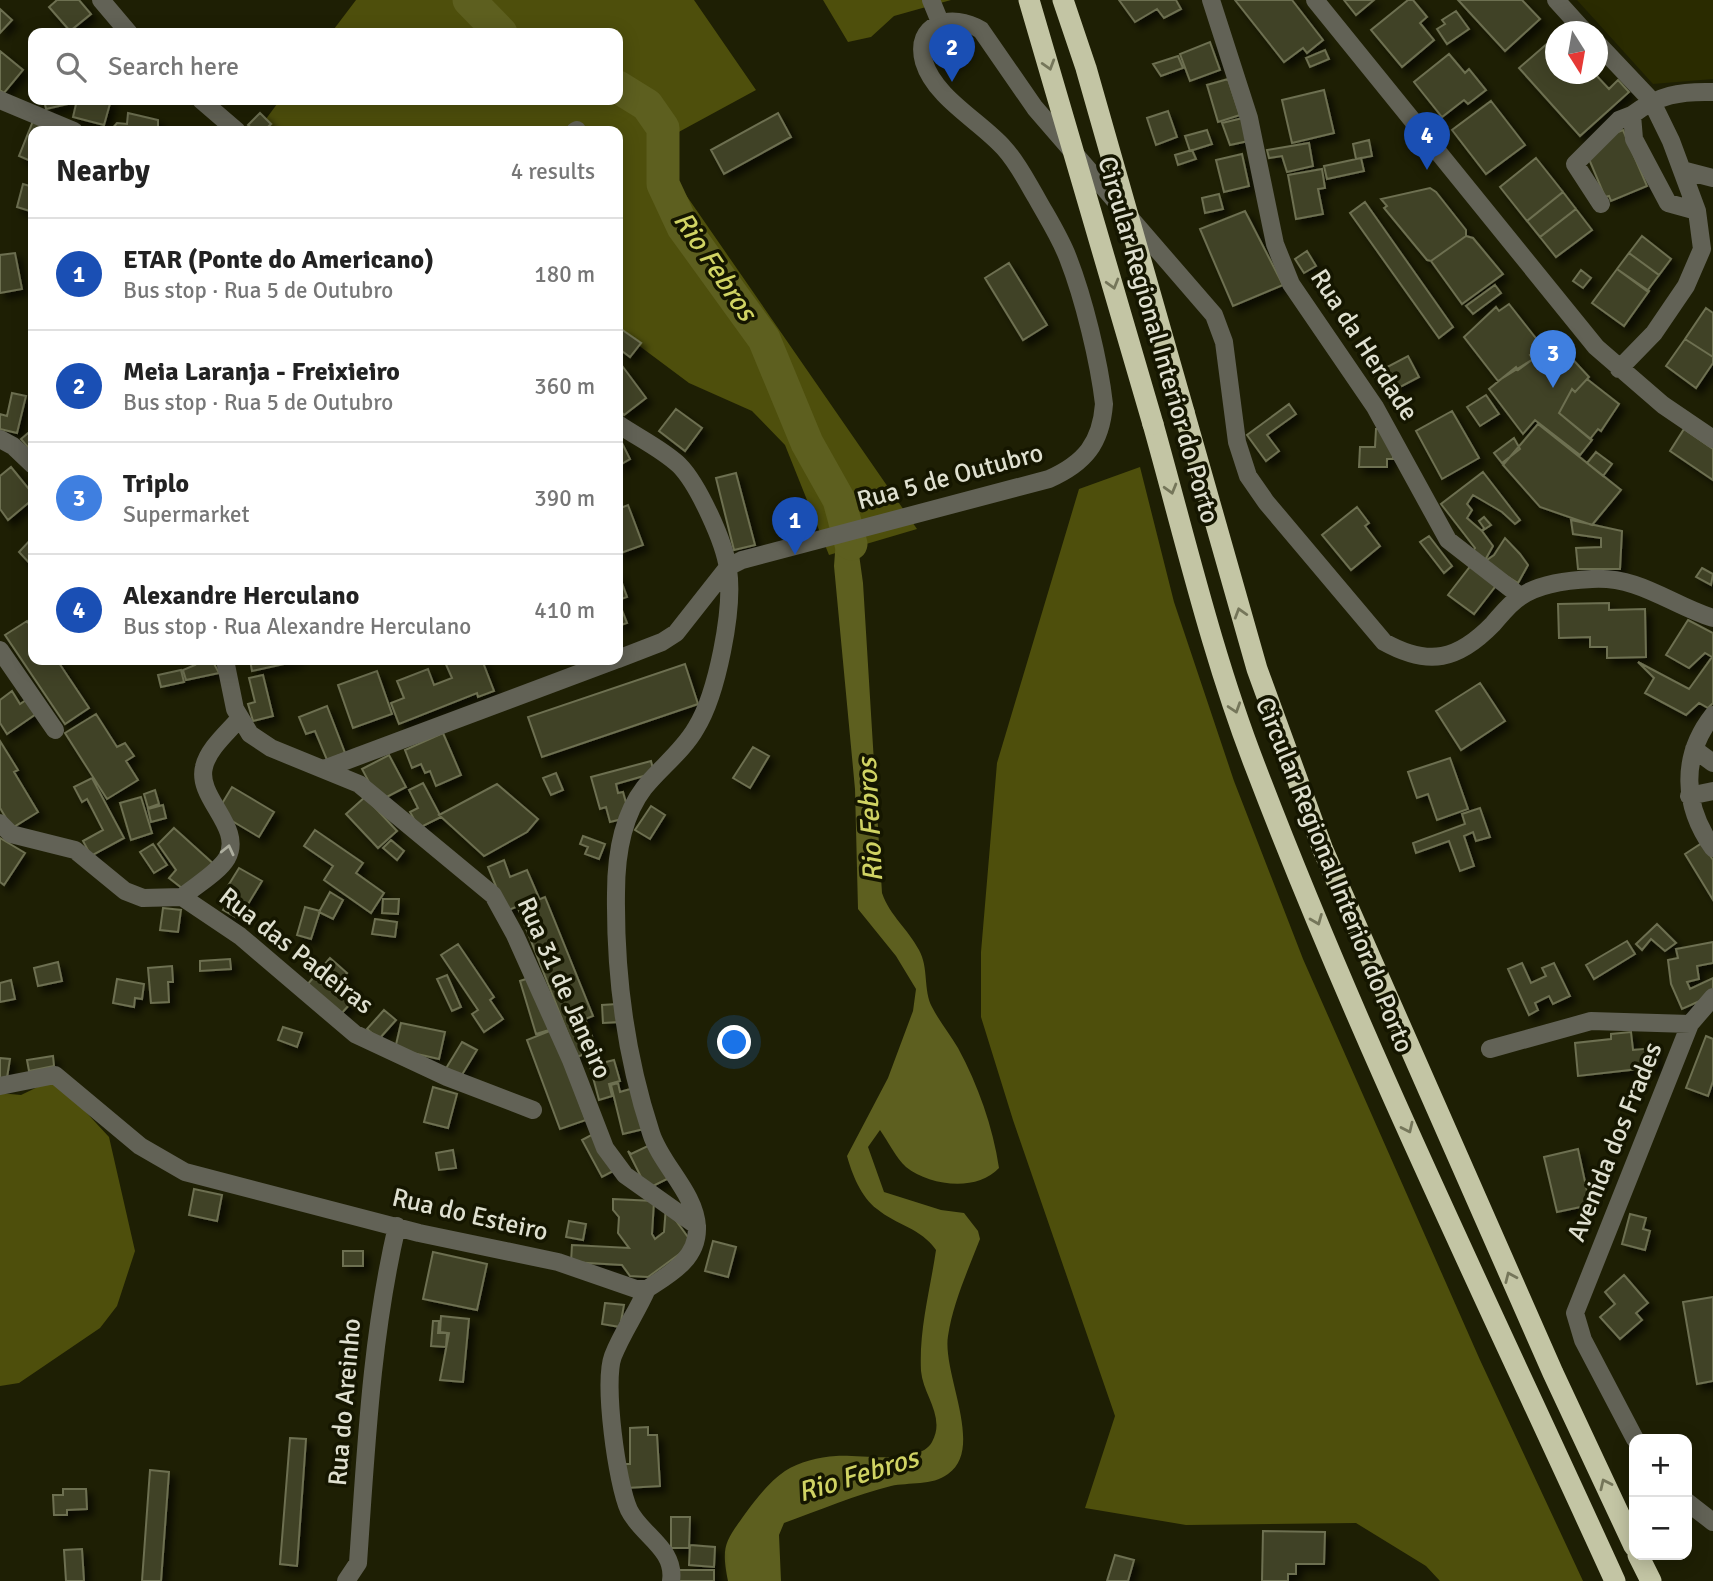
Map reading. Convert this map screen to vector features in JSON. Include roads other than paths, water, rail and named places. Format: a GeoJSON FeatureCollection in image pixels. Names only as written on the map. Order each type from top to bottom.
{"type":"FeatureCollection","features":[{"type":"Feature","properties":{"kind":"highway","name":"Circular Regional Interior do Porto"},"geometry":{"type":"LineString","coordinates":[[1029,0],[1205,609],[1254,764],[1340,979],[1615,1581]]}},
{"type":"Feature","properties":{"kind":"highway","name":"Circular Regional Interior do Porto"},"geometry":{"type":"LineString","coordinates":[[1063,0],[1086,68],[1257,668],[1323,850],[1542,1349],[1629,1535]]}},
{"type":"Feature","properties":{"kind":"highway"},"geometry":{"type":"LineString","coordinates":[[1641,1560],[1651,1581]]}},
{"type":"Feature","properties":{"kind":"street"},"geometry":{"type":"LineString","coordinates":[[101,0],[125,28]]}},
{"type":"Feature","properties":{"kind":"street"},"geometry":{"type":"LineString","coordinates":[[931,0],[940,22],[955,19],[968,22],[981,30],[1035,108],[1204,301],[1221,328],[1237,442],[1248,476],[1266,502],[1384,642],[1404,654],[1426,659],[1448,655],[1468,646],[1483,634],[1520,596],[1569,582],[1610,579],[1656,591],[1713,619]]}},
{"type":"Feature","properties":{"kind":"street","name":"Rua da Herdade"},"geometry":{"type":"LineString","coordinates":[[1211,0],[1249,118],[1275,244],[1291,284],[1375,407],[1448,540],[1520,596]]}},
{"type":"Feature","properties":{"kind":"street"},"geometry":{"type":"LineString","coordinates":[[1315,0],[1596,347],[1663,405],[1713,439]]}},
{"type":"Feature","properties":{"kind":"street"},"geometry":{"type":"LineString","coordinates":[[1556,0],[1576,21]]}},
{"type":"Feature","properties":{"kind":"street","name":"Rua 5 de Outubro"},"geometry":{"type":"LineString","coordinates":[[623,657],[662,642],[676,633],[728,568],[750,557],[1049,479],[1082,462],[1092,450],[1103,421],[1102,386],[1064,249],[1012,158],[943,91],[925,66],[922,52],[924,39],[940,22]]}},
{"type":"Feature","properties":{"kind":"street"},"geometry":{"type":"LineString","coordinates":[[1608,55],[1651,100],[1697,211],[1702,250],[1686,286],[1654,333],[1619,369]]}},
{"type":"Feature","properties":{"kind":"street"},"geometry":{"type":"LineString","coordinates":[[1601,204],[1575,164],[1619,120],[1632,115],[1651,100],[1689,92],[1713,92]]}},
{"type":"Feature","properties":{"kind":"street"},"geometry":{"type":"LineString","coordinates":[[0,100],[62,126]]}},
{"type":"Feature","properties":{"kind":"street"},"geometry":{"type":"LineString","coordinates":[[207,105],[231,126]]}},
{"type":"Feature","properties":{"kind":"street"},"geometry":{"type":"LineString","coordinates":[[1632,115],[1634,139],[1668,203],[1697,211]]}},
{"type":"Feature","properties":{"kind":"street"},"geometry":{"type":"LineString","coordinates":[[1682,170],[1713,178]]}},
{"type":"Feature","properties":{"kind":"street"},"geometry":{"type":"LineString","coordinates":[[623,427],[678,465],[702,496],[728,568],[730,610],[705,706],[696,728],[643,789],[627,816],[616,863],[617,925],[627,1036],[652,1136],[677,1177],[697,1226],[695,1248],[681,1266],[647,1289],[612,1358],[610,1403],[621,1483],[629,1511],[666,1554],[672,1571],[671,1581]]}},
{"type":"Feature","properties":{"kind":"street"},"geometry":{"type":"LineString","coordinates":[[0,439],[13,446],[28,460]]}},
{"type":"Feature","properties":{"kind":"street"},"geometry":{"type":"LineString","coordinates":[[3,659],[55,730]]}},
{"type":"Feature","properties":{"kind":"street"},"geometry":{"type":"LineString","coordinates":[[226,665],[239,719],[258,742],[324,769]]}},
{"type":"Feature","properties":{"kind":"street","name":"Rua 5 de Outubro"},"geometry":{"type":"LineString","coordinates":[[324,769],[601,665]]}},
{"type":"Feature","properties":{"kind":"street"},"geometry":{"type":"LineString","coordinates":[[1713,715],[1694,749],[1688,778],[1689,796],[1700,829],[1713,848]]}},
{"type":"Feature","properties":{"kind":"street"},"geometry":{"type":"LineString","coordinates":[[0,823],[11,834],[75,850],[125,891],[143,898],[182,897],[226,860],[230,849],[230,837],[202,778],[208,756],[239,719]]}},
{"type":"Feature","properties":{"kind":"street"},"geometry":{"type":"LineString","coordinates":[[1694,749],[1713,763]]}},
{"type":"Feature","properties":{"kind":"street","name":"Rua 31 de Janeiro"},"geometry":{"type":"LineString","coordinates":[[324,769],[359,784],[494,895],[515,935],[571,1060],[605,1148],[625,1175],[697,1226]]}},
{"type":"Feature","properties":{"kind":"street"},"geometry":{"type":"LineString","coordinates":[[1689,796],[1713,791]]}},
{"type":"Feature","properties":{"kind":"street","name":"Rua das Padeiras"},"geometry":{"type":"LineString","coordinates":[[182,897],[240,936],[355,1034],[447,1077],[533,1110]]}},
{"type":"Feature","properties":{"kind":"street","name":"Avenida dos Frades"},"geometry":{"type":"LineString","coordinates":[[1632,1434],[1583,1340],[1575,1313],[1690,1024],[1713,997]]}},
{"type":"Feature","properties":{"kind":"street"},"geometry":{"type":"LineString","coordinates":[[1490,1049],[1591,1021],[1690,1024]]}},
{"type":"Feature","properties":{"kind":"street","name":"Rua do Esteiro"},"geometry":{"type":"LineString","coordinates":[[0,1086],[55,1075],[140,1146],[185,1172],[397,1226],[558,1262],[636,1289],[647,1289]]}},
{"type":"Feature","properties":{"kind":"street","name":"Rua do Areinho"},"geometry":{"type":"LineString","coordinates":[[346,1581],[358,1563],[371,1379],[384,1282],[397,1226]]}},
{"type":"Feature","properties":{"kind":"street"},"geometry":{"type":"LineString","coordinates":[[1692,1506],[1713,1522]]}},
{"type":"Feature","properties":{"kind":"water"},"geometry":{"type":"Polygon","coordinates":[[[839,500],[845,504],[858,547],[863,583],[882,893],[922,957],[929,1000],[958,1048],[978,1091],[989,1122],[999,1168],[979,1181],[953,1184],[940,1182],[906,1167],[880,1130],[868,1147],[884,1192],[941,1210],[964,1213],[978,1231],[980,1239],[957,1299],[948,1336],[948,1352],[963,1429],[963,1447],[958,1462],[942,1478],[878,1489],[784,1523],[779,1535],[781,1581],[728,1581],[725,1552],[729,1538],[759,1496],[785,1471],[803,1463],[830,1457],[915,1454],[932,1442],[936,1433],[935,1415],[921,1371],[921,1355],[923,1325],[936,1250],[916,1232],[871,1204],[858,1185],[847,1156],[888,1078],[913,1011],[916,989],[896,956],[858,909],[855,789],[834,566],[839,500]]]}},
{"type":"Feature","properties":{"kind":"waterway","name":"Rio Febros"},"geometry":{"type":"LineString","coordinates":[[469,0],[496,28]]}},
{"type":"Feature","properties":{"kind":"waterway","name":"Rio Febros"},"geometry":{"type":"LineString","coordinates":[[623,90],[647,105],[663,128],[663,184],[683,227],[764,339],[807,443],[839,500],[851,544]]}},
{"type":"Feature","properties":{"kind":"place","name":"Meia Laranja - Freixieiro"},"geometry":{"type":"Point","coordinates":[952,82]}},
{"type":"Feature","properties":{"kind":"place","name":"Alexandre Herculano"},"geometry":{"type":"Point","coordinates":[1427,170]}},
{"type":"Feature","properties":{"kind":"place","name":"Triplo"},"geometry":{"type":"Point","coordinates":[1553,388]}},
{"type":"Feature","properties":{"kind":"place","name":"ETAR (Ponte do Americano)"},"geometry":{"type":"Point","coordinates":[795,555]}}]}
